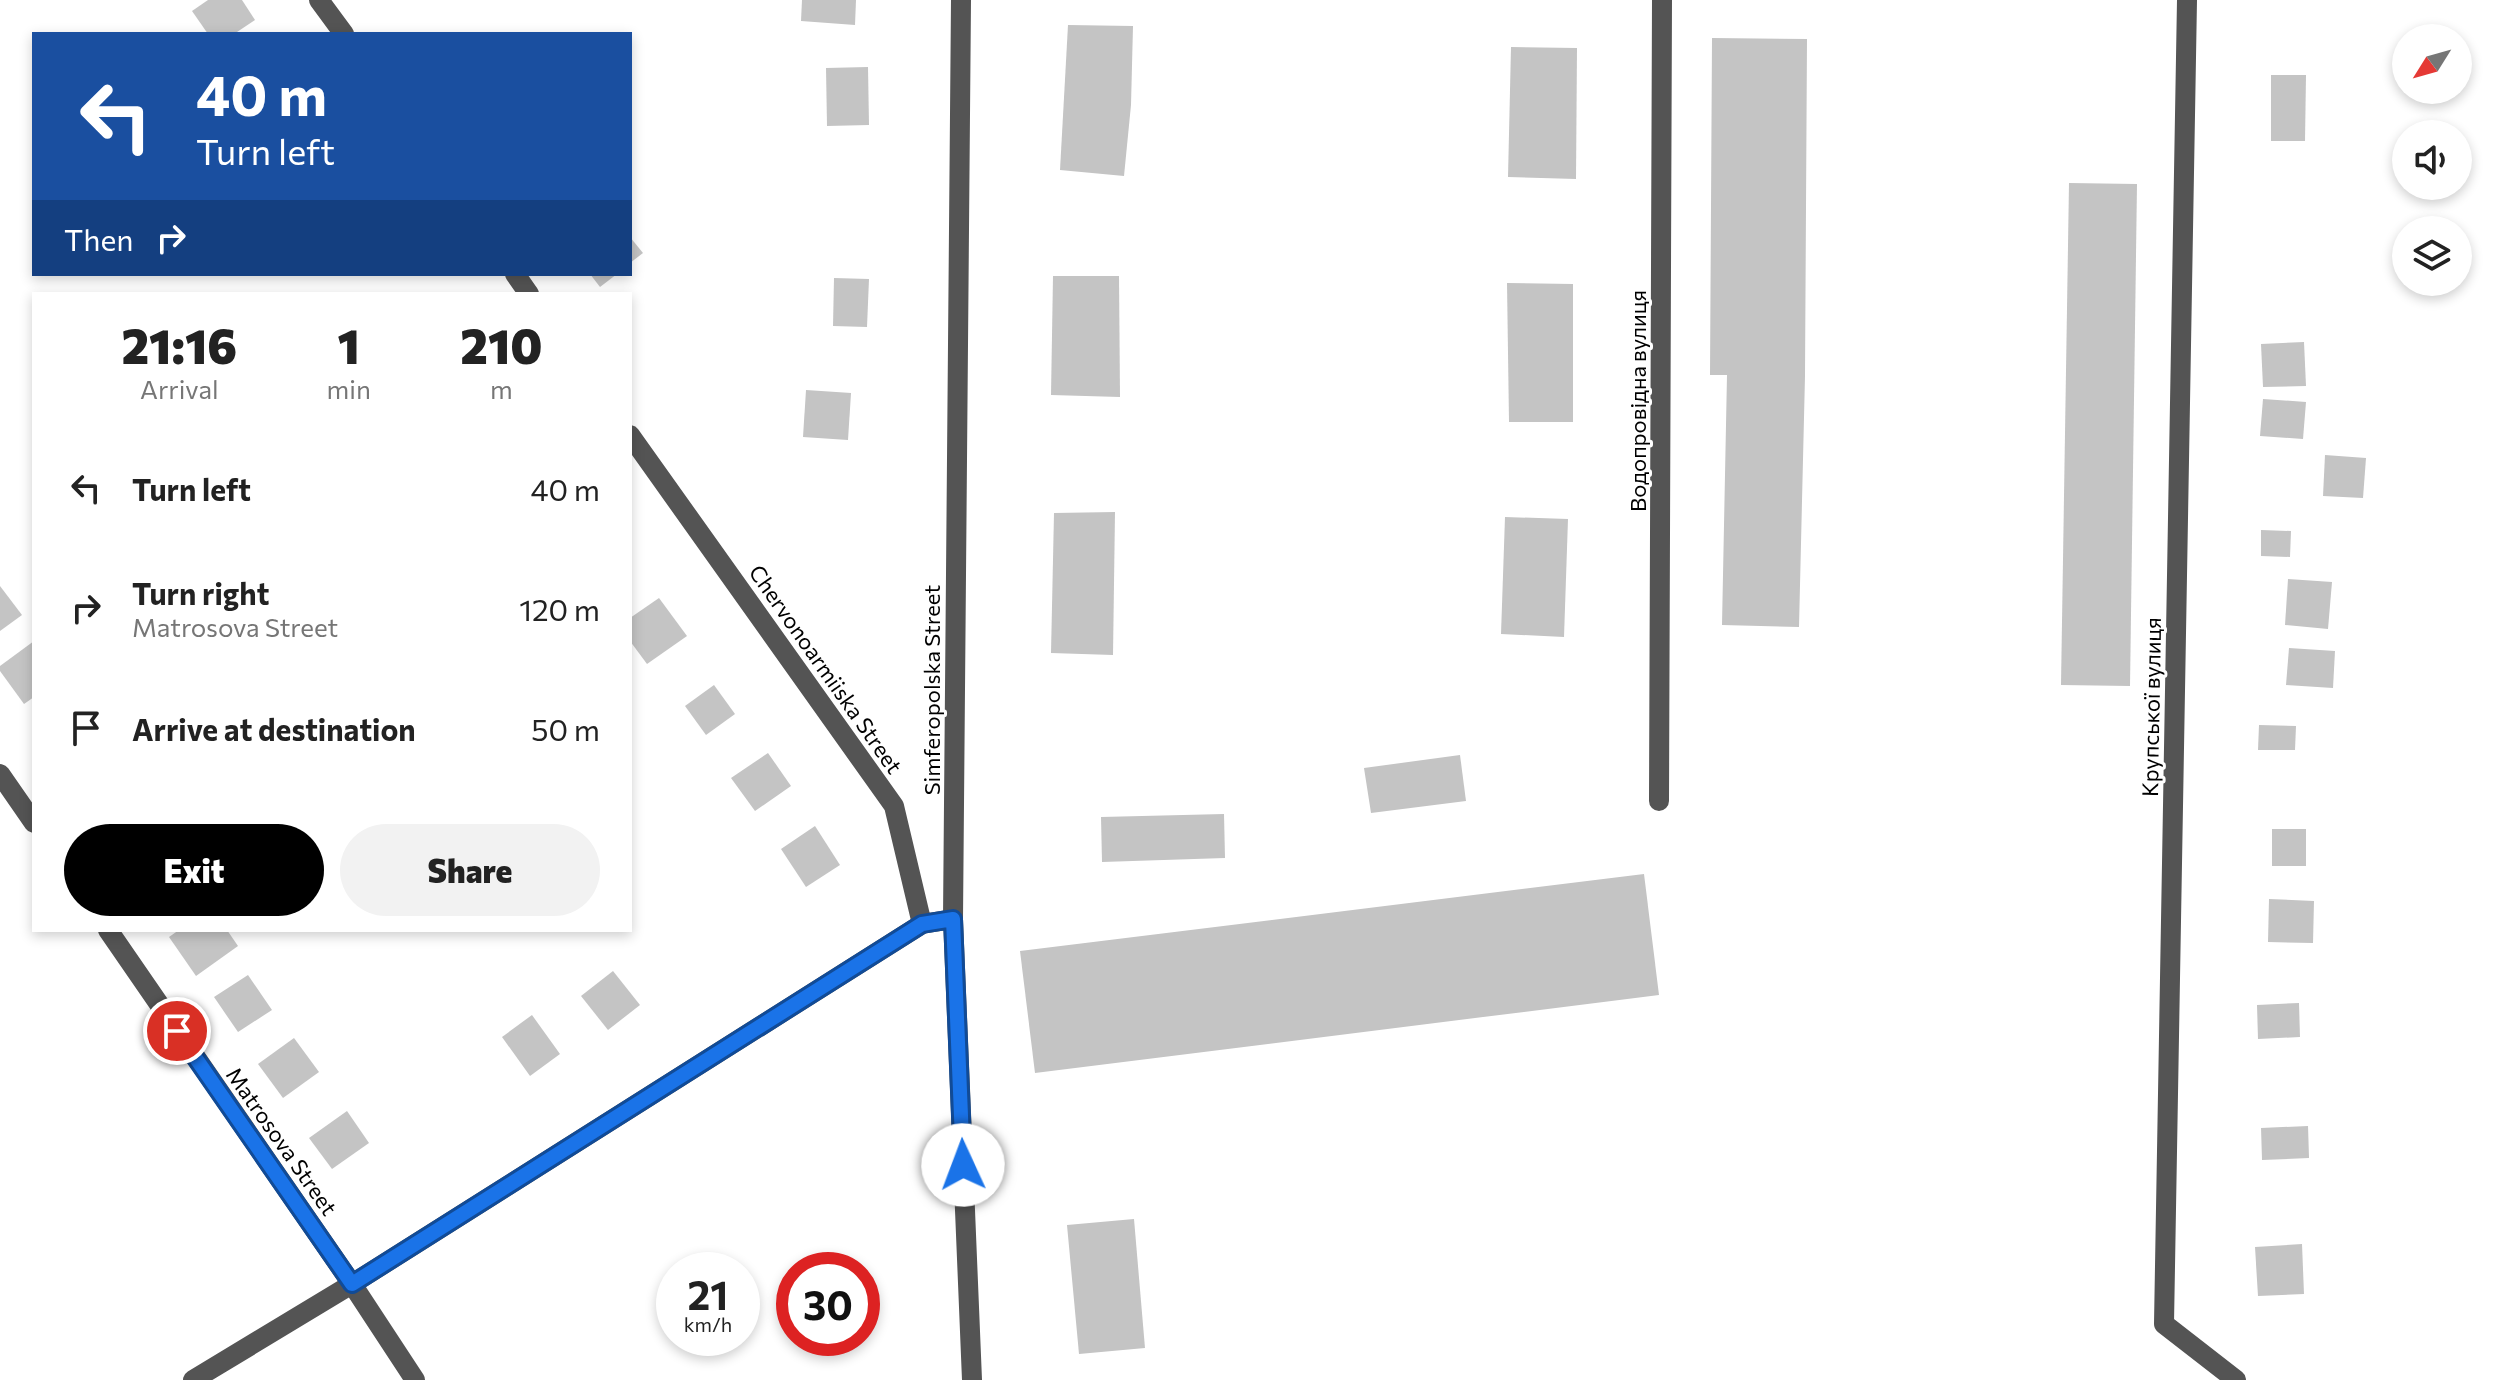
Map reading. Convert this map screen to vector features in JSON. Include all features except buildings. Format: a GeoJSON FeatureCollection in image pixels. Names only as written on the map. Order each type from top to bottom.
{"type":"FeatureCollection","features":[{"type":"Feature","properties":{"kind":"street"},"geometry":{"type":"LineString","coordinates":[[319,0],[343,32]]}},
{"type":"Feature","properties":{"kind":"street","name":"Simferopolska Street"},"geometry":{"type":"LineString","coordinates":[[961,0],[953,919],[972,1380]]}},
{"type":"Feature","properties":{"kind":"street","name":"Водопровідна вулиця"},"geometry":{"type":"LineString","coordinates":[[1659,801],[1662,0]]}},
{"type":"Feature","properties":{"kind":"street","name":"Крупської вулиця"},"geometry":{"type":"LineString","coordinates":[[2187,0],[2164,1324],[2236,1380]]}},
{"type":"Feature","properties":{"kind":"street","name":"Chervonoarmiiska Street"},"geometry":{"type":"LineString","coordinates":[[632,438],[894,806],[922,924]]}},
{"type":"Feature","properties":{"kind":"street"},"geometry":{"type":"LineString","coordinates":[[0,774],[32,820]]}},
{"type":"Feature","properties":{"kind":"street"},"geometry":{"type":"LineString","coordinates":[[193,1380],[352,1284],[922,924],[953,919]]}},
{"type":"Feature","properties":{"kind":"street","name":"Matrosova Street"},"geometry":{"type":"LineString","coordinates":[[109,932],[415,1380]]}},
{"type":"Feature","properties":{"kind":"route"},"geometry":{"type":"LineString","coordinates":[[177,1031],[352,1284],[922,924],[953,919],[963,1165]]}}]}
